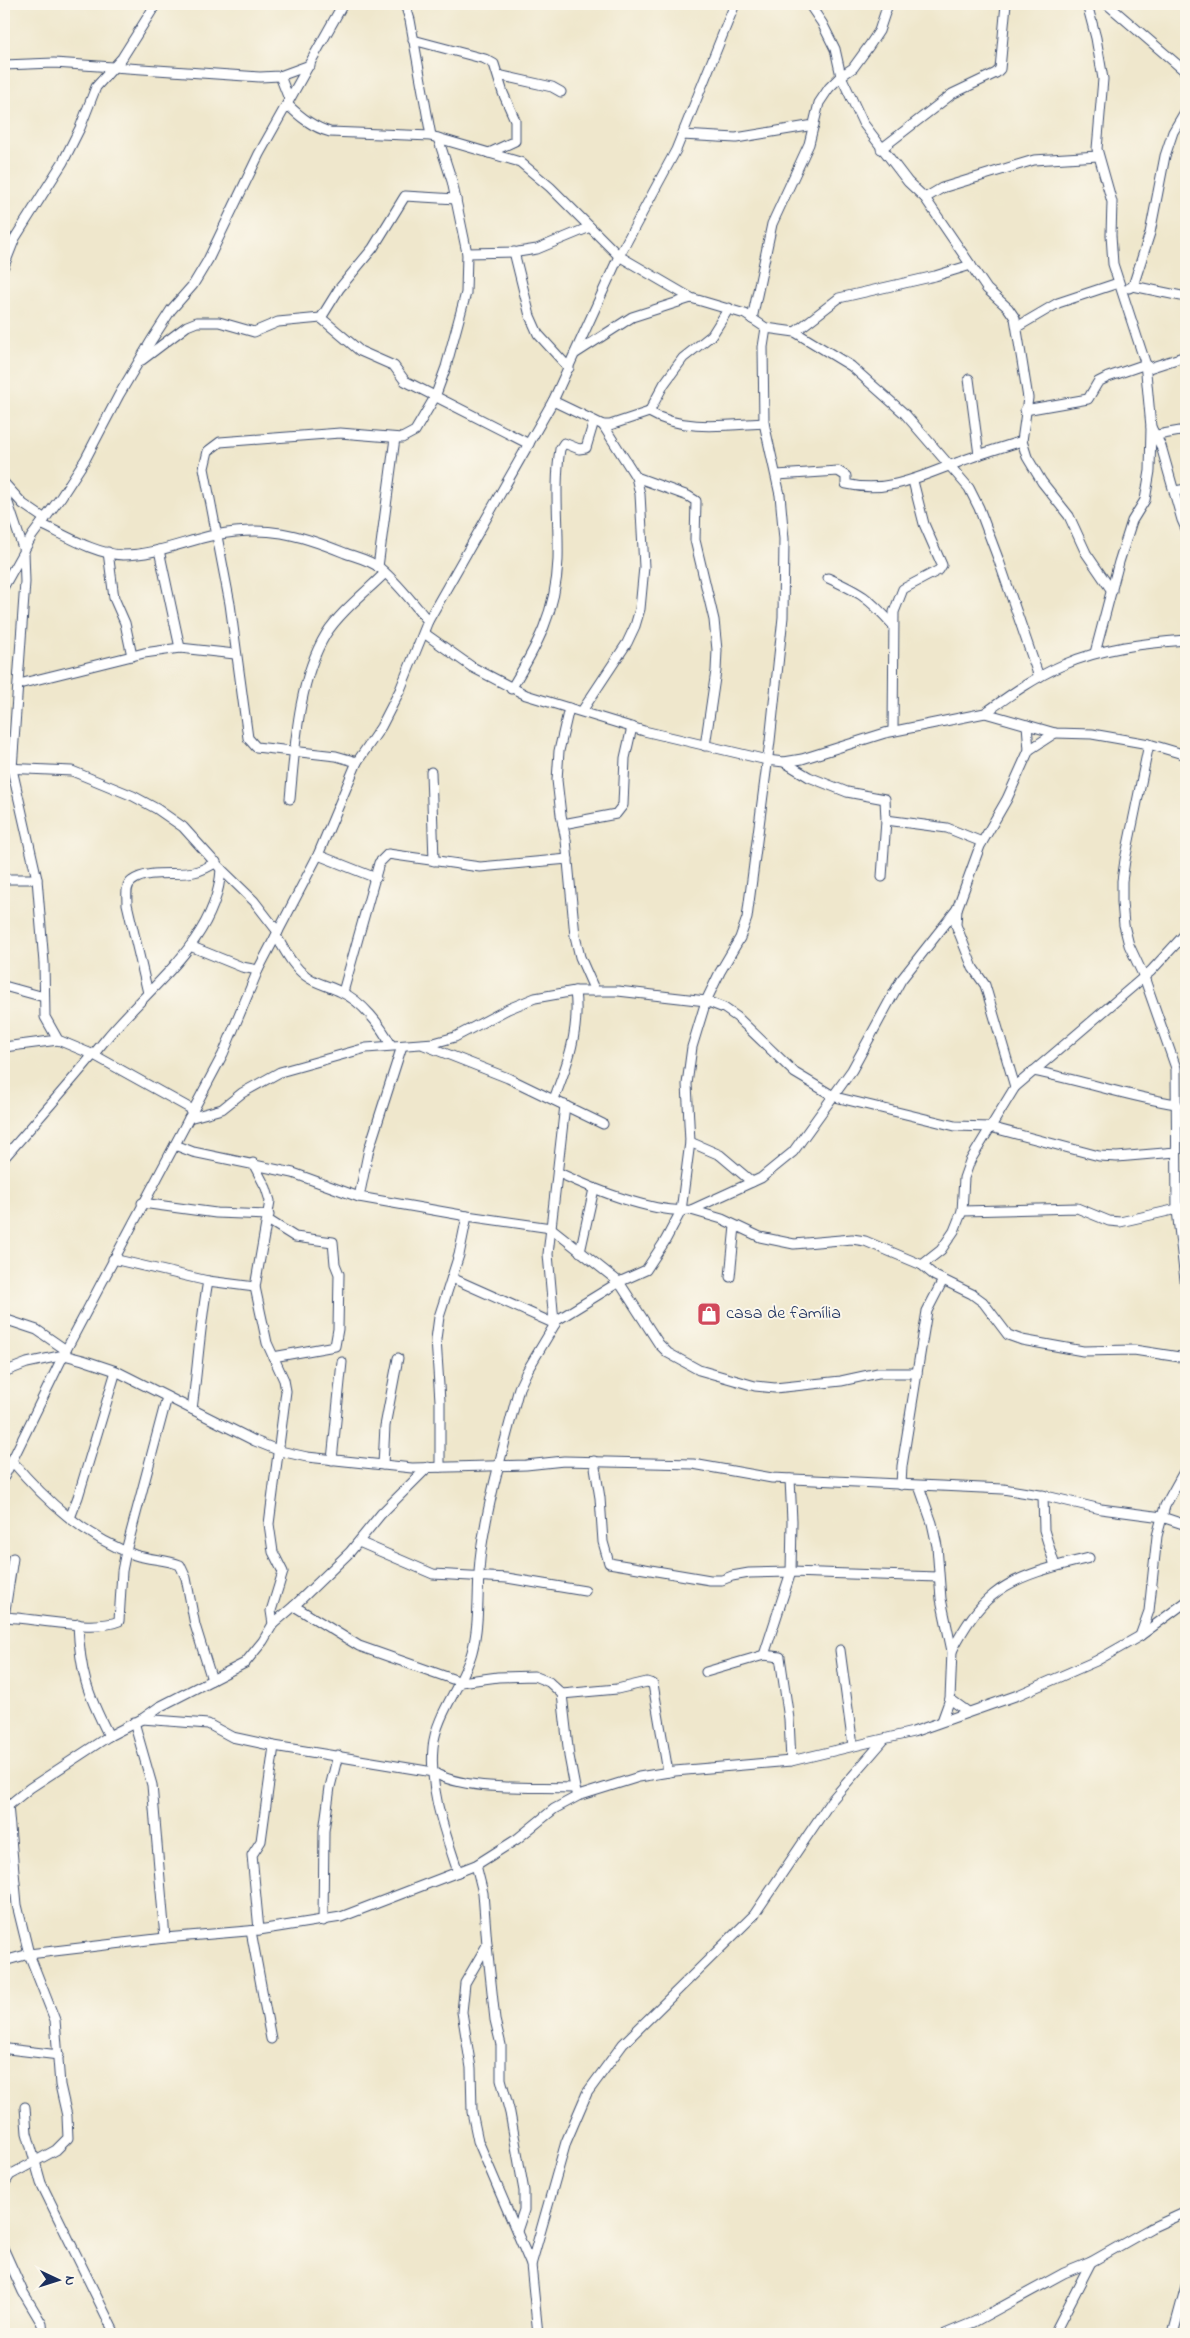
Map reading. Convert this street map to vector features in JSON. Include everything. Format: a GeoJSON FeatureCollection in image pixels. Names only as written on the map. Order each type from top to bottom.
{"type":"FeatureCollection","features":[{"type":"Feature","properties":{"kind":"street"},"geometry":{"type":"LineString","coordinates":[[4,266],[15,238],[63,162],[80,128],[91,96],[98,84],[116,67],[156,4]]}},
{"type":"Feature","properties":{"kind":"street"},"geometry":{"type":"LineString","coordinates":[[4,586],[24,551],[73,479],[97,439],[119,395],[166,318],[193,285],[208,260],[259,154],[343,4]]}},
{"type":"Feature","properties":{"kind":"street"},"geometry":{"type":"LineString","coordinates":[[357,762],[336,756],[256,747],[251,743],[247,734],[235,654],[230,604],[215,535],[204,468],[208,451],[220,442],[340,432],[406,438],[415,431],[435,397],[446,367],[466,293],[467,253],[456,198],[435,137],[405,4]]}},
{"type":"Feature","properties":{"kind":"street"},"geometry":{"type":"LineString","coordinates":[[4,1476],[65,1352],[242,1014],[258,970],[318,855],[357,762],[381,727],[407,676],[428,621],[553,401],[619,256],[676,150],[735,4]]}},
{"type":"Feature","properties":{"kind":"street"},"geometry":{"type":"LineString","coordinates":[[808,4],[822,22],[835,50],[841,76],[863,123],[908,182],[925,198],[987,289],[1008,308],[1015,318],[1028,398],[1022,441],[1027,457],[1069,516],[1086,552],[1112,591]]}},
{"type":"Feature","properties":{"kind":"street"},"geometry":{"type":"LineString","coordinates":[[752,319],[772,224],[806,152],[819,103],[829,88],[841,76],[854,68],[879,31],[888,4]]}},
{"type":"Feature","properties":{"kind":"street"},"geometry":{"type":"LineString","coordinates":[[881,148],[952,94],[996,73],[1000,69],[1006,4]]}},
{"type":"Feature","properties":{"kind":"street"},"geometry":{"type":"LineString","coordinates":[[1087,4],[1096,38],[1103,79],[1098,120],[1098,156],[1110,191],[1112,251],[1120,286],[1146,366],[1151,427],[1150,471],[1145,500],[1132,520],[1095,653]]}},
{"type":"Feature","properties":{"kind":"street"},"geometry":{"type":"LineString","coordinates":[[1107,4],[1186,72]]}},
{"type":"Feature","properties":{"kind":"street"},"geometry":{"type":"LineString","coordinates":[[414,40],[485,59],[494,64],[502,94],[515,120],[515,141],[489,153]]}},
{"type":"Feature","properties":{"kind":"street"},"geometry":{"type":"LineString","coordinates":[[4,65],[54,63],[174,72],[280,76],[310,65]]}},
{"type":"Feature","properties":{"kind":"street"},"geometry":{"type":"LineString","coordinates":[[498,75],[552,87],[561,92]]}},
{"type":"Feature","properties":{"kind":"street"},"geometry":{"type":"LineString","coordinates":[[280,76],[288,101],[308,121],[330,132],[435,137],[520,162],[619,256],[691,298],[729,308],[766,328],[795,332],[851,366],[905,414],[969,488],[979,508],[1039,677]]}},
{"type":"Feature","properties":{"kind":"street"},"geometry":{"type":"LineString","coordinates":[[1133,286],[1150,234],[1165,156],[1173,132],[1186,110]]}},
{"type":"Feature","properties":{"kind":"street"},"geometry":{"type":"LineString","coordinates":[[682,136],[736,138],[814,125]]}},
{"type":"Feature","properties":{"kind":"street"},"geometry":{"type":"LineString","coordinates":[[925,198],[942,188],[1034,160],[1098,156]]}},
{"type":"Feature","properties":{"kind":"street"},"geometry":{"type":"LineString","coordinates":[[321,318],[340,288],[373,248],[405,196],[456,198]]}},
{"type":"Feature","properties":{"kind":"street"},"geometry":{"type":"LineString","coordinates":[[467,253],[514,252],[549,246],[590,227]]}},
{"type":"Feature","properties":{"kind":"street"},"geometry":{"type":"LineString","coordinates":[[514,252],[534,325],[554,353],[569,368]]}},
{"type":"Feature","properties":{"kind":"street"},"geometry":{"type":"LineString","coordinates":[[795,332],[839,298],[935,276],[971,264]]}},
{"type":"Feature","properties":{"kind":"street"},"geometry":{"type":"LineString","coordinates":[[1017,327],[1058,303],[1120,286],[1133,286],[1186,297]]}},
{"type":"Feature","properties":{"kind":"street"},"geometry":{"type":"LineString","coordinates":[[576,353],[632,317],[691,298]]}},
{"type":"Feature","properties":{"kind":"street"},"geometry":{"type":"LineString","coordinates":[[553,401],[599,423],[610,425],[649,412],[664,384],[683,358],[712,335],[729,308]]}},
{"type":"Feature","properties":{"kind":"street"},"geometry":{"type":"LineString","coordinates":[[140,362],[186,326],[197,322],[219,322],[254,332],[278,322],[321,318],[360,351],[387,361],[394,366],[406,381],[529,444]]}},
{"type":"Feature","properties":{"kind":"street"},"geometry":{"type":"LineString","coordinates":[[458,1872],[439,1809],[433,1772],[435,1736],[446,1708],[461,1682],[474,1639],[478,1576],[486,1512],[519,1388],[555,1323],[619,1282],[646,1270],[665,1241],[681,1211],[690,1142],[688,1084],[689,1064],[695,1033],[706,1001],[740,938],[747,918],[783,617],[784,540],[777,475],[764,423],[764,347],[766,328]]}},
{"type":"Feature","properties":{"kind":"street"},"geometry":{"type":"LineString","coordinates":[[1025,410],[1088,399],[1098,382],[1108,377],[1186,356]]}},
{"type":"Feature","properties":{"kind":"street"},"geometry":{"type":"LineString","coordinates":[[969,379],[979,454]]}},
{"type":"Feature","properties":{"kind":"street"},"geometry":{"type":"LineString","coordinates":[[649,412],[660,419],[709,426],[764,423]]}},
{"type":"Feature","properties":{"kind":"street"},"geometry":{"type":"LineString","coordinates":[[582,711],[627,642],[640,609],[644,567],[640,494],[636,476],[599,423]]}},
{"type":"Feature","properties":{"kind":"street"},"geometry":{"type":"LineString","coordinates":[[511,689],[547,624],[554,591],[558,559],[555,493],[560,449],[564,443],[579,449],[586,448],[599,423]]}},
{"type":"Feature","properties":{"kind":"street"},"geometry":{"type":"LineString","coordinates":[[1151,427],[1157,435],[1161,446],[1186,528]]}},
{"type":"Feature","properties":{"kind":"street"},"geometry":{"type":"LineString","coordinates":[[1157,435],[1186,430]]}},
{"type":"Feature","properties":{"kind":"street"},"geometry":{"type":"LineString","coordinates":[[290,799],[294,750],[302,697],[327,633],[381,570],[395,438]]}},
{"type":"Feature","properties":{"kind":"street"},"geometry":{"type":"LineString","coordinates":[[777,475],[838,471],[846,476],[846,484],[888,487],[913,481],[979,454],[1022,441]]}},
{"type":"Feature","properties":{"kind":"street"},"geometry":{"type":"LineString","coordinates":[[1150,448],[1161,446]]}},
{"type":"Feature","properties":{"kind":"street"},"geometry":{"type":"LineString","coordinates":[[636,476],[688,496],[696,501],[695,540],[714,620],[717,650],[716,671],[705,746]]}},
{"type":"Feature","properties":{"kind":"street"},"geometry":{"type":"LineString","coordinates":[[893,731],[894,612],[902,589],[939,570],[942,565],[924,524],[913,481]]}},
{"type":"Feature","properties":{"kind":"street"},"geometry":{"type":"LineString","coordinates":[[4,483],[43,522],[108,552],[122,555],[159,550],[215,535],[276,531],[305,537],[381,570],[402,590],[428,621]]}},
{"type":"Feature","properties":{"kind":"street"},"geometry":{"type":"LineString","coordinates":[[1175,491],[1186,490]]}},
{"type":"Feature","properties":{"kind":"street"},"geometry":{"type":"LineString","coordinates":[[4,491],[8,516],[24,551],[25,582],[18,684],[8,770],[37,879],[44,963],[45,1017],[58,1040]]}},
{"type":"Feature","properties":{"kind":"street"},"geometry":{"type":"LineString","coordinates":[[159,550],[180,648]]}},
{"type":"Feature","properties":{"kind":"street"},"geometry":{"type":"LineString","coordinates":[[108,552],[114,598],[125,623],[132,656]]}},
{"type":"Feature","properties":{"kind":"street"},"geometry":{"type":"LineString","coordinates":[[828,578],[862,594],[873,602],[893,625]]}},
{"type":"Feature","properties":{"kind":"street"},"geometry":{"type":"LineString","coordinates":[[424,633],[472,667],[511,689],[632,728],[767,760],[784,762],[802,759],[893,731],[985,713],[997,714],[1055,733],[1092,734],[1149,744],[1186,755]]}},
{"type":"Feature","properties":{"kind":"street"},"geometry":{"type":"LineString","coordinates":[[985,713],[1039,677],[1063,665],[1095,653],[1186,640]]}},
{"type":"Feature","properties":{"kind":"street"},"geometry":{"type":"LineString","coordinates":[[18,684],[132,656],[180,648],[235,654]]}},
{"type":"Feature","properties":{"kind":"street"},"geometry":{"type":"LineString","coordinates":[[569,708],[559,751],[558,780],[568,859],[574,936],[580,957],[595,991]]}},
{"type":"Feature","properties":{"kind":"street"},"geometry":{"type":"LineString","coordinates":[[1015,1088],[985,986],[973,968],[956,925],[957,909],[982,842],[1006,799],[1029,750],[1027,725]]}},
{"type":"Feature","properties":{"kind":"street"},"geometry":{"type":"LineString","coordinates":[[563,824],[616,814],[620,811],[623,805],[625,758],[632,728]]}},
{"type":"Feature","properties":{"kind":"street"},"geometry":{"type":"LineString","coordinates":[[1029,750],[1055,733]]}},
{"type":"Feature","properties":{"kind":"street"},"geometry":{"type":"LineString","coordinates":[[1149,744],[1122,881],[1124,925],[1129,945],[1144,977],[1176,1068],[1177,1210],[1186,1289]]}},
{"type":"Feature","properties":{"kind":"street"},"geometry":{"type":"LineString","coordinates":[[784,762],[809,777],[847,792],[883,798],[886,820],[882,877]]}},
{"type":"Feature","properties":{"kind":"street"},"geometry":{"type":"LineString","coordinates":[[8,770],[72,771],[133,796],[157,809],[183,827],[218,866],[254,901],[277,934],[290,960],[306,977],[343,992],[374,1020],[386,1034],[391,1045]]}},
{"type":"Feature","properties":{"kind":"street"},"geometry":{"type":"LineString","coordinates":[[431,772],[434,861]]}},
{"type":"Feature","properties":{"kind":"street"},"geometry":{"type":"LineString","coordinates":[[886,820],[947,828],[982,842]]}},
{"type":"Feature","properties":{"kind":"street"},"geometry":{"type":"LineString","coordinates":[[343,992],[380,863],[388,854],[480,867],[568,859]]}},
{"type":"Feature","properties":{"kind":"street"},"geometry":{"type":"LineString","coordinates":[[318,855],[376,878]]}},
{"type":"Feature","properties":{"kind":"street"},"geometry":{"type":"LineString","coordinates":[[4,1158],[148,993],[180,961],[217,898],[218,866]]}},
{"type":"Feature","properties":{"kind":"street"},"geometry":{"type":"LineString","coordinates":[[148,993],[127,904],[127,889],[131,881],[150,875],[194,872],[218,866]]}},
{"type":"Feature","properties":{"kind":"street"},"geometry":{"type":"LineString","coordinates":[[4,879],[37,879]]}},
{"type":"Feature","properties":{"kind":"street"},"geometry":{"type":"LineString","coordinates":[[559,1173],[594,1189],[660,1208],[681,1211],[691,1210],[752,1182],[778,1166],[792,1152],[835,1097],[901,980],[957,909]]}},
{"type":"Feature","properties":{"kind":"street"},"geometry":{"type":"LineString","coordinates":[[922,1265],[947,1243],[954,1232],[962,1210],[964,1178],[970,1161],[1015,1088],[1144,977],[1186,932]]}},
{"type":"Feature","properties":{"kind":"street"},"geometry":{"type":"LineString","coordinates":[[190,946],[242,967],[258,970]]}},
{"type":"Feature","properties":{"kind":"street"},"geometry":{"type":"LineString","coordinates":[[4,986],[44,997]]}},
{"type":"Feature","properties":{"kind":"street"},"geometry":{"type":"LineString","coordinates":[[554,1099],[576,1036],[577,1006],[575,991]]}},
{"type":"Feature","properties":{"kind":"street"},"geometry":{"type":"LineString","coordinates":[[4,1048],[58,1040],[94,1055],[191,1114],[222,1109],[242,1093],[280,1072],[366,1048],[391,1045],[424,1045],[455,1037],[508,1008],[535,998],[575,991],[618,991],[706,1001],[724,1008],[737,1016],[794,1073],[835,1097],[955,1126],[990,1127],[1099,1156],[1117,1157],[1176,1148],[1186,1140]]}},
{"type":"Feature","properties":{"kind":"street"},"geometry":{"type":"LineString","coordinates":[[424,1045],[554,1099],[603,1124]]}},
{"type":"Feature","properties":{"kind":"street"},"geometry":{"type":"LineString","coordinates":[[359,1198],[370,1149],[402,1046]]}},
{"type":"Feature","properties":{"kind":"street"},"geometry":{"type":"LineString","coordinates":[[1033,1071],[1054,1074],[1129,1096],[1177,1104]]}},
{"type":"Feature","properties":{"kind":"street"},"geometry":{"type":"LineString","coordinates":[[555,1323],[549,1275],[551,1228],[559,1173],[564,1105]]}},
{"type":"Feature","properties":{"kind":"street"},"geometry":{"type":"LineString","coordinates":[[690,1142],[732,1163],[752,1182]]}},
{"type":"Feature","properties":{"kind":"street"},"geometry":{"type":"LineString","coordinates":[[175,1145],[193,1152],[293,1172],[359,1198],[551,1228],[619,1282],[659,1344],[677,1359],[699,1370],[755,1386],[775,1388],[842,1381],[878,1373],[917,1373]]}},
{"type":"Feature","properties":{"kind":"street"},"geometry":{"type":"LineString","coordinates":[[253,1163],[266,1188],[270,1201],[255,1286],[267,1342],[284,1380],[286,1392],[280,1451],[269,1524],[273,1552],[283,1572],[272,1611],[272,1624]]}},
{"type":"Feature","properties":{"kind":"street"},"geometry":{"type":"LineString","coordinates":[[580,1252],[594,1189]]}},
{"type":"Feature","properties":{"kind":"street"},"geometry":{"type":"LineString","coordinates":[[142,1203],[216,1213],[268,1217],[295,1237],[333,1242],[335,1264],[339,1274],[338,1329],[335,1346],[273,1356]]}},
{"type":"Feature","properties":{"kind":"street"},"geometry":{"type":"LineString","coordinates":[[962,1210],[1076,1208],[1109,1221],[1120,1222],[1186,1207]]}},
{"type":"Feature","properties":{"kind":"street"},"geometry":{"type":"LineString","coordinates":[[691,1210],[722,1219],[760,1237],[794,1244],[852,1239],[864,1241],[922,1265],[943,1280],[972,1294],[983,1302],[1008,1335],[1022,1340],[1082,1351],[1134,1350],[1186,1358]]}},
{"type":"Feature","properties":{"kind":"street"},"geometry":{"type":"LineString","coordinates":[[440,1467],[441,1418],[436,1339],[439,1317],[452,1278],[467,1216]]}},
{"type":"Feature","properties":{"kind":"street"},"geometry":{"type":"LineString","coordinates":[[730,1277],[735,1226]]}},
{"type":"Feature","properties":{"kind":"street"},"geometry":{"type":"LineString","coordinates":[[113,1259],[208,1281],[255,1286]]}},
{"type":"Feature","properties":{"kind":"street"},"geometry":{"type":"LineString","coordinates":[[452,1278],[555,1323]]}},
{"type":"Feature","properties":{"kind":"street"},"geometry":{"type":"LineString","coordinates":[[902,1485],[902,1466],[927,1311],[943,1280]]}},
{"type":"Feature","properties":{"kind":"street"},"geometry":{"type":"LineString","coordinates":[[192,1409],[199,1361],[198,1341],[208,1281]]}},
{"type":"Feature","properties":{"kind":"street"},"geometry":{"type":"LineString","coordinates":[[4,1319],[37,1330],[65,1352],[116,1371],[255,1441],[280,1451],[332,1460],[383,1465],[440,1467],[594,1461],[693,1464],[772,1478],[919,1486],[981,1486],[1043,1495],[1101,1509],[1162,1517],[1186,1525]]}},
{"type":"Feature","properties":{"kind":"street"},"geometry":{"type":"LineString","coordinates":[[4,1372],[65,1352]]}},
{"type":"Feature","properties":{"kind":"street"},"geometry":{"type":"LineString","coordinates":[[383,1465],[386,1426],[398,1358]]}},
{"type":"Feature","properties":{"kind":"street"},"geometry":{"type":"LineString","coordinates":[[332,1460],[342,1362]]}},
{"type":"Feature","properties":{"kind":"street"},"geometry":{"type":"LineString","coordinates":[[70,1518],[116,1371]]}},
{"type":"Feature","properties":{"kind":"street"},"geometry":{"type":"LineString","coordinates":[[13,1558],[4,1617],[105,1625],[119,1621],[122,1571],[126,1551],[166,1397]]}},
{"type":"Feature","properties":{"kind":"street"},"geometry":{"type":"LineString","coordinates":[[12,1461],[34,1487],[70,1518],[103,1540],[144,1558],[174,1562],[183,1569],[195,1625],[212,1680]]}},
{"type":"Feature","properties":{"kind":"street"},"geometry":{"type":"LineString","coordinates":[[594,1461],[600,1498],[603,1542],[609,1563],[710,1580],[722,1580],[749,1573],[791,1572],[938,1577]]}},
{"type":"Feature","properties":{"kind":"street"},"geometry":{"type":"LineString","coordinates":[[4,2184],[10,2175],[56,2150],[68,2138],[67,2116],[60,2085],[55,2020],[29,1954],[17,1905],[5,1805],[108,1736],[158,1707],[245,1663],[263,1641],[272,1624],[294,1606],[359,1542],[382,1514],[428,1467]]}},
{"type":"Feature","properties":{"kind":"street"},"geometry":{"type":"LineString","coordinates":[[1140,1636],[1149,1611],[1157,1536],[1162,1517],[1173,1488],[1186,1468]]}},
{"type":"Feature","properties":{"kind":"street"},"geometry":{"type":"LineString","coordinates":[[764,1655],[791,1572],[792,1521],[790,1479]]}},
{"type":"Feature","properties":{"kind":"street"},"geometry":{"type":"LineString","coordinates":[[919,1486],[932,1523],[937,1546],[938,1577],[952,1651],[950,1699],[942,1721]]}},
{"type":"Feature","properties":{"kind":"street"},"geometry":{"type":"LineString","coordinates":[[1043,1495],[1044,1530],[1055,1566]]}},
{"type":"Feature","properties":{"kind":"street"},"geometry":{"type":"LineString","coordinates":[[359,1542],[433,1574],[478,1576],[549,1584],[585,1591]]}},
{"type":"Feature","properties":{"kind":"street"},"geometry":{"type":"LineString","coordinates":[[952,1651],[965,1628],[991,1596],[1003,1588],[1055,1566],[1089,1558]]}},
{"type":"Feature","properties":{"kind":"street"},"geometry":{"type":"LineString","coordinates":[[138,1720],[208,1724],[232,1737],[274,1746],[433,1772],[440,1776],[469,1784],[576,1792],[668,1772],[791,1762],[853,1746],[883,1741],[1051,1681],[1096,1661],[1140,1636],[1186,1602]]}},
{"type":"Feature","properties":{"kind":"street"},"geometry":{"type":"LineString","coordinates":[[294,1606],[359,1646],[461,1682],[498,1677],[534,1676],[549,1682],[562,1694],[576,1792]]}},
{"type":"Feature","properties":{"kind":"street"},"geometry":{"type":"LineString","coordinates":[[945,1622],[965,1628]]}},
{"type":"Feature","properties":{"kind":"street"},"geometry":{"type":"LineString","coordinates":[[78,1624],[80,1658],[85,1684],[108,1736]]}},
{"type":"Feature","properties":{"kind":"street"},"geometry":{"type":"LineString","coordinates":[[840,1650],[853,1746]]}},
{"type":"Feature","properties":{"kind":"street"},"geometry":{"type":"LineString","coordinates":[[706,1672],[764,1655],[776,1655],[780,1660],[789,1719],[791,1762]]}},
{"type":"Feature","properties":{"kind":"street"},"geometry":{"type":"LineString","coordinates":[[562,1694],[617,1689],[647,1682],[653,1684],[668,1772]]}},
{"type":"Feature","properties":{"kind":"street"},"geometry":{"type":"LineString","coordinates":[[950,1699],[968,1712]]}},
{"type":"Feature","properties":{"kind":"street"},"geometry":{"type":"LineString","coordinates":[[138,1720],[152,1785],[165,1938]]}},
{"type":"Feature","properties":{"kind":"street"},"geometry":{"type":"LineString","coordinates":[[531,2265],[566,2142],[578,2111],[597,2078],[623,2044],[754,1915],[831,1801],[883,1741]]}},
{"type":"Feature","properties":{"kind":"street"},"geometry":{"type":"LineString","coordinates":[[271,2039],[255,1931],[252,1855],[261,1841],[274,1746]]}},
{"type":"Feature","properties":{"kind":"street"},"geometry":{"type":"LineString","coordinates":[[323,1921],[324,1831],[330,1787],[338,1755]]}},
{"type":"Feature","properties":{"kind":"street"},"geometry":{"type":"LineString","coordinates":[[4,1961],[29,1954],[165,1938],[255,1931],[323,1921],[365,1908],[476,1865],[517,1839],[576,1792]]}},
{"type":"Feature","properties":{"kind":"street"},"geometry":{"type":"LineString","coordinates":[[476,1865],[483,1893],[495,2020],[501,2044],[501,2079],[510,2113],[524,2191],[524,2210],[517,2231]]}},
{"type":"Feature","properties":{"kind":"street"},"geometry":{"type":"LineString","coordinates":[[487,1945],[465,1983],[462,2000],[463,2024],[471,2068],[472,2112],[478,2141],[531,2265],[538,2334]]}},
{"type":"Feature","properties":{"kind":"street"},"geometry":{"type":"LineString","coordinates":[[8,2049],[59,2055]]}},
{"type":"Feature","properties":{"kind":"street"},"geometry":{"type":"LineString","coordinates":[[25,2107],[27,2134],[41,2183],[115,2334]]}},
{"type":"Feature","properties":{"kind":"street"},"geometry":{"type":"LineString","coordinates":[[946,2334],[974,2322],[1064,2273],[1091,2262],[1151,2228],[1186,2212]]}},
{"type":"Feature","properties":{"kind":"street"},"geometry":{"type":"LineString","coordinates":[[4,2250],[23,2292],[42,2324],[43,2334]]}},
{"type":"Feature","properties":{"kind":"street"},"geometry":{"type":"LineString","coordinates":[[1054,2334],[1091,2262]]}},
{"type":"Feature","properties":{"kind":"street"},"geometry":{"type":"LineString","coordinates":[[1173,2334],[1186,2286]]}},
{"type":"Feature","properties":{"kind":"place","name":"casa de família"},"geometry":{"type":"Point","coordinates":[709,1314]}}]}
